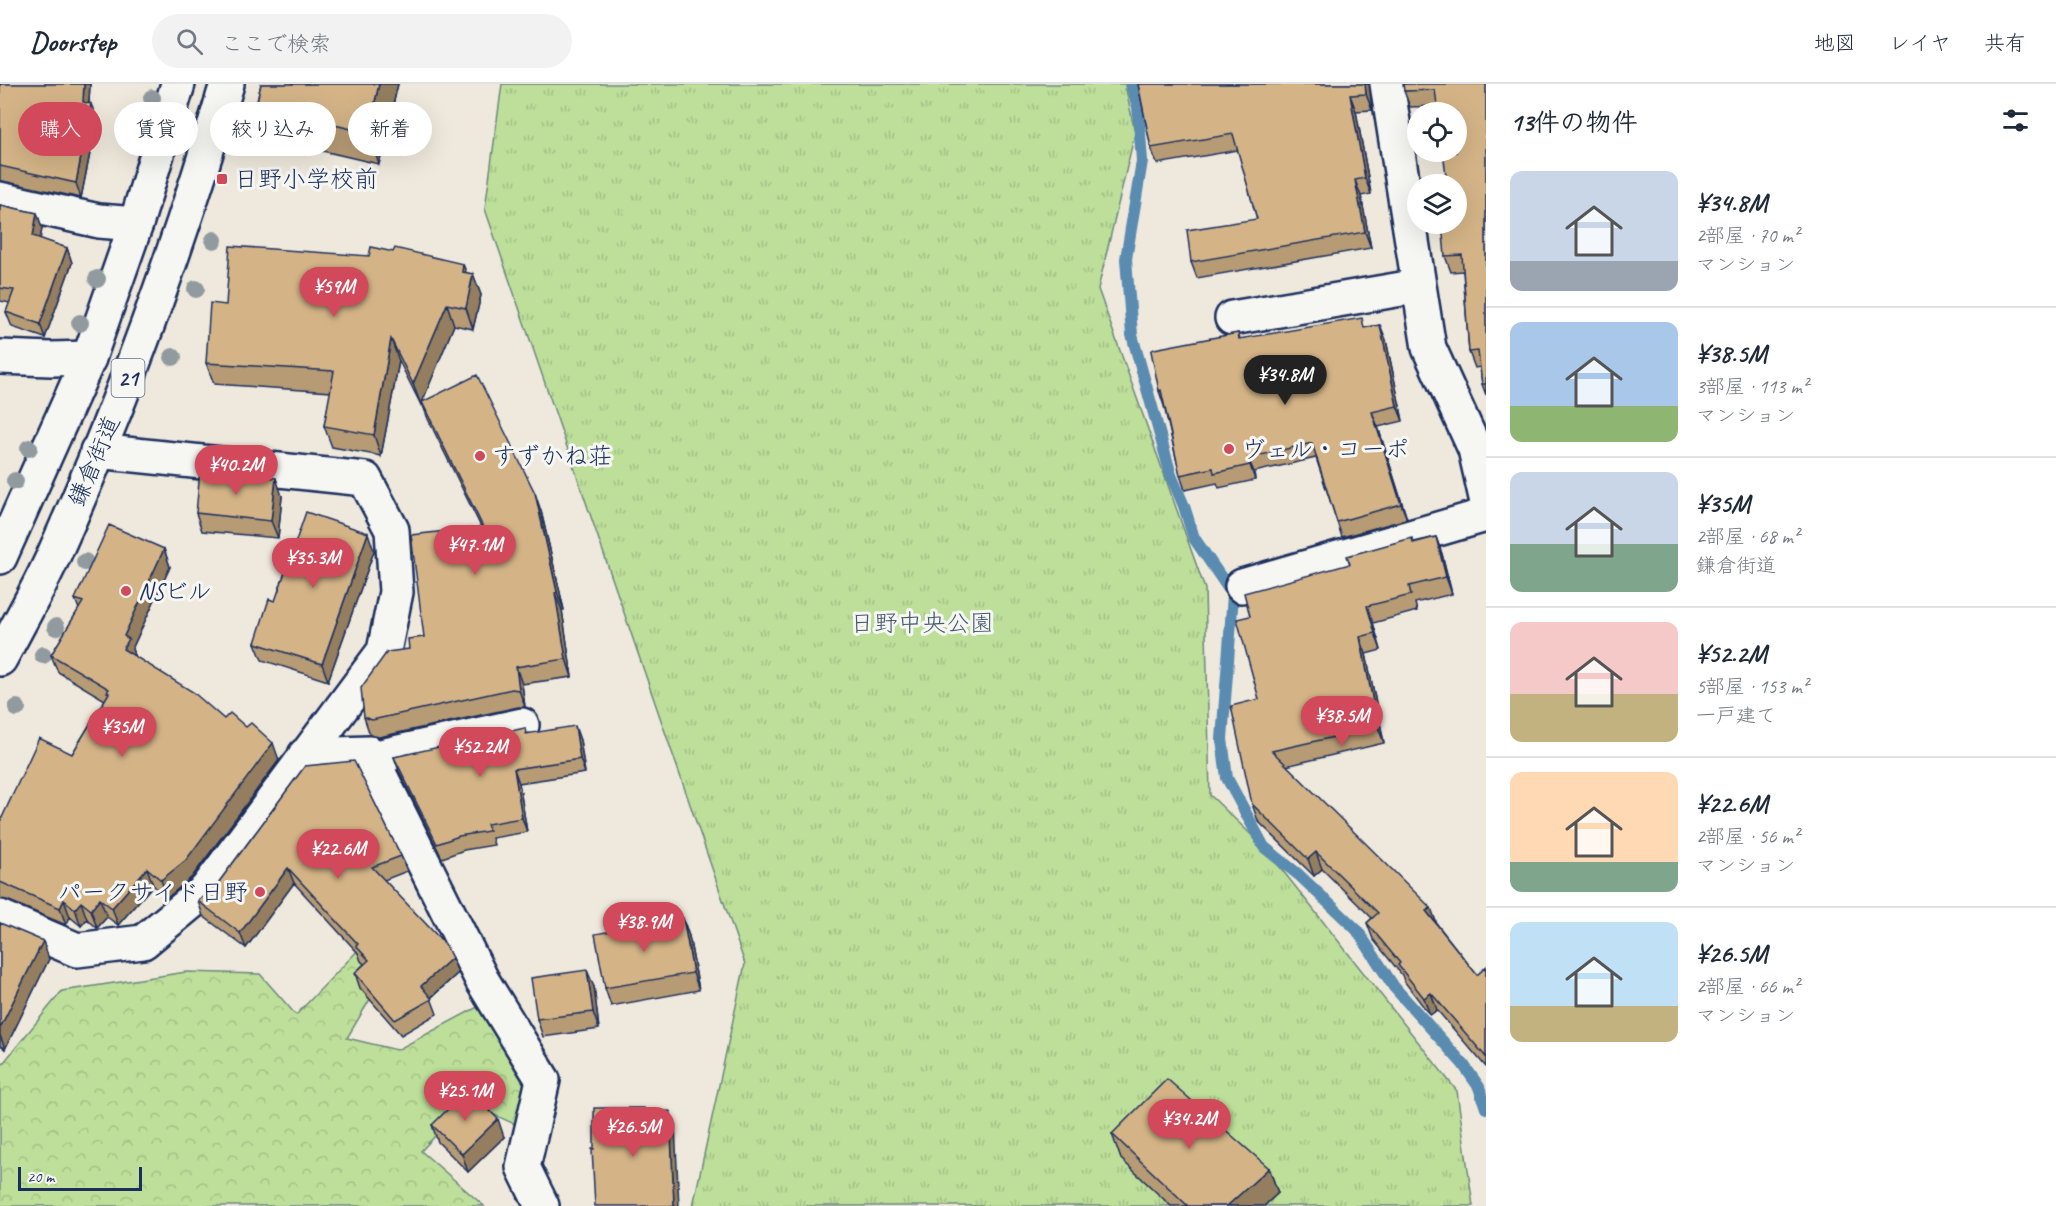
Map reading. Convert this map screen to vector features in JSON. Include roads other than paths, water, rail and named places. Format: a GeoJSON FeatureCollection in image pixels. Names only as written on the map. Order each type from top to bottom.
{"type":"FeatureCollection","features":[{"type":"Feature","properties":{"kind":"street","name":"鎌倉街道"},"geometry":{"type":"LineString","coordinates":[[2,549],[89,358],[136,224],[178,84]]}},
{"type":"Feature","properties":{"kind":"street","name":"鎌倉街道"},"geometry":{"type":"LineString","coordinates":[[0,659],[56,552],[117,408],[200,175],[227,84]]}},
{"type":"Feature","properties":{"kind":"street"},"geometry":{"type":"LineString","coordinates":[[1387,84],[1429,348],[1475,449],[1486,498]]}},
{"type":"Feature","properties":{"kind":"street"},"geometry":{"type":"LineString","coordinates":[[0,199],[99,221],[136,224]]}},
{"type":"Feature","properties":{"kind":"street"},"geometry":{"type":"LineString","coordinates":[[1232,318],[1419,286]]}},
{"type":"Feature","properties":{"kind":"street"},"geometry":{"type":"LineString","coordinates":[[0,357],[89,358]]}},
{"type":"Feature","properties":{"kind":"street"},"geometry":{"type":"LineString","coordinates":[[0,917],[77,950],[143,942],[206,890],[384,651],[396,592],[392,530],[365,479],[97,451]]}},
{"type":"Feature","properties":{"kind":"street"},"geometry":{"type":"LineString","coordinates":[[1242,586],[1486,515]]}},
{"type":"Feature","properties":{"kind":"street"},"geometry":{"type":"LineString","coordinates":[[371,758],[522,725]]}},
{"type":"Feature","properties":{"kind":"street"},"geometry":{"type":"LineString","coordinates":[[306,755],[369,753],[482,980],[543,1080],[523,1167],[542,1206]]}},
{"type":"Feature","properties":{"kind":"waterway"},"geometry":{"type":"LineString","coordinates":[[1131,84],[1138,107],[1142,161],[1126,259],[1132,335],[1171,475],[1194,538],[1233,595],[1222,739],[1227,778],[1264,847],[1299,875],[1357,930],[1394,987],[1463,1064],[1479,1087],[1486,1108]]}},
{"type":"Feature","properties":{"kind":"place","name":"日野小学校前"},"geometry":{"type":"Point","coordinates":[222,179]}},
{"type":"Feature","properties":{"kind":"place","name":"ヴェル・コーポ"},"geometry":{"type":"Point","coordinates":[1229,449]}},
{"type":"Feature","properties":{"kind":"place","name":"すずかね荘"},"geometry":{"type":"Point","coordinates":[480,456]}},
{"type":"Feature","properties":{"kind":"place","name":"NSビル"},"geometry":{"type":"Point","coordinates":[126,591]}},
{"type":"Feature","properties":{"kind":"place","name":"パークサイド日野"},"geometry":{"type":"Point","coordinates":[260,892]}},
{"type":"Feature","properties":{"kind":"park label","name":"日野中央公園"},"geometry":{"type":"Point","coordinates":[922,623]}}]}
